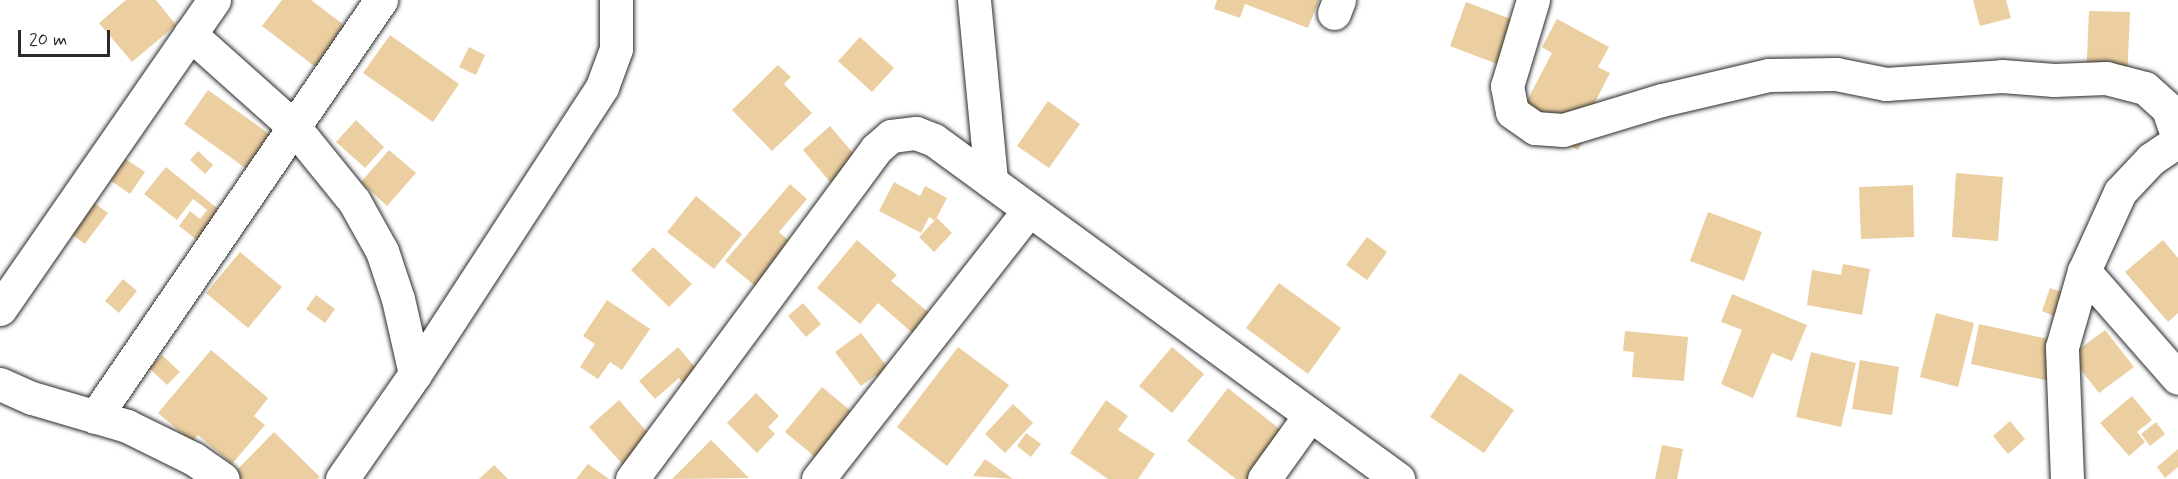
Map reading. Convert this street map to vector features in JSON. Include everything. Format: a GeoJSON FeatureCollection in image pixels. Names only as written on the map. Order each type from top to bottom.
{"type":"FeatureCollection","features":[{"type":"Feature","properties":{"kind":"street"},"geometry":{"type":"LineString","coordinates":[[0,309],[214,0]]}},
{"type":"Feature","properties":{"kind":"street"},"geometry":{"type":"LineString","coordinates":[[95,417],[381,0]]}},
{"type":"Feature","properties":{"kind":"street"},"geometry":{"type":"LineString","coordinates":[[342,479],[415,374],[602,87],[616,49],[615,0]]}},
{"type":"Feature","properties":{"kind":"street"},"geometry":{"type":"LineString","coordinates":[[974,0],[991,182]]}},
{"type":"Feature","properties":{"kind":"street"},"geometry":{"type":"LineString","coordinates":[[1533,0],[1507,86],[1512,112],[1535,128],[1563,130],[1662,100],[1769,75],[1836,74],[1886,84],[2002,76],[2054,80],[2106,78],[2145,88],[2168,109],[2178,140],[2151,159],[2120,192],[2103,223],[2084,272],[2062,346],[2067,479]]}},
{"type":"Feature","properties":{"kind":"street"},"geometry":{"type":"LineString","coordinates":[[190,34],[294,127],[354,201],[382,251],[398,299],[415,374]]}},
{"type":"Feature","properties":{"kind":"street"},"geometry":{"type":"LineString","coordinates":[[632,479],[869,158],[891,136],[916,133],[934,140],[1398,479]]}},
{"type":"Feature","properties":{"kind":"street"},"geometry":{"type":"LineString","coordinates":[[818,479],[1029,210]]}},
{"type":"Feature","properties":{"kind":"street"},"geometry":{"type":"LineString","coordinates":[[2084,272],[2178,378]]}},
{"type":"Feature","properties":{"kind":"street"},"geometry":{"type":"LineString","coordinates":[[0,384],[32,398],[127,426],[194,459],[223,479]]}},
{"type":"Feature","properties":{"kind":"street"},"geometry":{"type":"LineString","coordinates":[[1264,479],[1310,415]]}},
{"type":"Feature","properties":{"kind":"building"},"geometry":{"type":"Polygon","coordinates":[[[126,0],[156,0],[176,25],[132,62],[99,23],[126,0]]]}},
{"type":"Feature","properties":{"kind":"building"},"geometry":{"type":"Polygon","coordinates":[[[282,0],[311,0],[353,32],[322,72],[262,26],[282,0]]]}},
{"type":"Feature","properties":{"kind":"building"},"geometry":{"type":"Polygon","coordinates":[[[1217,0],[1319,0],[1308,28],[1245,4],[1240,18],[1214,9],[1217,0]]]}},
{"type":"Feature","properties":{"kind":"building"},"geometry":{"type":"Polygon","coordinates":[[[1973,0],[2006,0],[2011,18],[1980,26],[1973,0]]]}},
{"type":"Feature","properties":{"kind":"building"},"geometry":{"type":"Polygon","coordinates":[[[1466,2],[1516,21],[1500,65],[1450,46],[1466,2]]]}},
{"type":"Feature","properties":{"kind":"building"},"geometry":{"type":"Polygon","coordinates":[[[2089,11],[2130,12],[2127,81],[2086,79],[2089,11]]]}},
{"type":"Feature","properties":{"kind":"building"},"geometry":{"type":"Polygon","coordinates":[[[1557,19],[1609,47],[1598,67],[1610,73],[1591,110],[1598,114],[1578,150],[1518,118],[1552,53],[1542,47],[1557,19]]]}},
{"type":"Feature","properties":{"kind":"building"},"geometry":{"type":"Polygon","coordinates":[[[390,35],[459,84],[433,122],[363,73],[390,35]]]}},
{"type":"Feature","properties":{"kind":"building"},"geometry":{"type":"Polygon","coordinates":[[[860,37],[894,68],[872,92],[838,61],[860,37]]]}},
{"type":"Feature","properties":{"kind":"building"},"geometry":{"type":"Polygon","coordinates":[[[469,47],[485,55],[476,75],[459,67],[469,47]]]}},
{"type":"Feature","properties":{"kind":"building"},"geometry":{"type":"Polygon","coordinates":[[[778,65],[791,77],[784,84],[812,113],[772,151],[732,110],[778,65]]]}},
{"type":"Feature","properties":{"kind":"building"},"geometry":{"type":"Polygon","coordinates":[[[208,90],[279,141],[255,175],[184,124],[208,90]]]}},
{"type":"Feature","properties":{"kind":"building"},"geometry":{"type":"Polygon","coordinates":[[[1048,101],[1080,124],[1049,168],[1017,146],[1048,101]]]}},
{"type":"Feature","properties":{"kind":"building"},"geometry":{"type":"Polygon","coordinates":[[[356,120],[384,147],[365,168],[336,142],[356,120]]]}},
{"type":"Feature","properties":{"kind":"building"},"geometry":{"type":"Polygon","coordinates":[[[830,126],[858,159],[831,183],[803,150],[830,126]]]}},
{"type":"Feature","properties":{"kind":"building"},"geometry":{"type":"Polygon","coordinates":[[[389,150],[416,173],[387,206],[361,182],[389,150]]]}},
{"type":"Feature","properties":{"kind":"building"},"geometry":{"type":"Polygon","coordinates":[[[198,151],[213,165],[205,174],[190,160],[198,151]]]}},
{"type":"Feature","properties":{"kind":"building"},"geometry":{"type":"Polygon","coordinates":[[[115,152],[145,172],[130,194],[101,174],[115,152]]]}},
{"type":"Feature","properties":{"kind":"building"},"geometry":{"type":"Polygon","coordinates":[[[166,167],[233,221],[210,250],[179,226],[190,211],[200,219],[207,210],[193,199],[177,220],[144,194],[166,167]]]}},
{"type":"Feature","properties":{"kind":"building"},"geometry":{"type":"Polygon","coordinates":[[[1956,173],[2003,177],[1998,241],[1952,237],[1956,173]]]}},
{"type":"Feature","properties":{"kind":"building"},"geometry":{"type":"Polygon","coordinates":[[[894,182],[920,196],[925,186],[947,198],[935,221],[929,217],[921,233],[879,211],[894,182]]]}},
{"type":"Feature","properties":{"kind":"building"},"geometry":{"type":"Polygon","coordinates":[[[790,184],[807,199],[779,232],[796,247],[760,290],[725,261],[790,184]]]}},
{"type":"Feature","properties":{"kind":"building"},"geometry":{"type":"Polygon","coordinates":[[[1913,185],[1914,237],[1861,239],[1859,187],[1913,185]]]}},
{"type":"Feature","properties":{"kind":"building"},"geometry":{"type":"Polygon","coordinates":[[[696,196],[742,234],[714,269],[667,232],[696,196]]]}},
{"type":"Feature","properties":{"kind":"building"},"geometry":{"type":"Polygon","coordinates":[[[90,200],[108,213],[85,244],[67,231],[90,200]]]}},
{"type":"Feature","properties":{"kind":"building"},"geometry":{"type":"Polygon","coordinates":[[[1708,212],[1762,232],[1744,281],[1690,261],[1708,212]]]}},
{"type":"Feature","properties":{"kind":"building"},"geometry":{"type":"Polygon","coordinates":[[[937,218],[952,233],[934,252],[919,237],[937,218]]]}},
{"type":"Feature","properties":{"kind":"building"},"geometry":{"type":"Polygon","coordinates":[[[1367,237],[1387,252],[1367,280],[1346,265],[1367,237]]]}},
{"type":"Feature","properties":{"kind":"building"},"geometry":{"type":"Polygon","coordinates":[[[857,240],[897,275],[891,281],[933,316],[916,336],[878,303],[860,324],[817,288],[857,240]]]}},
{"type":"Feature","properties":{"kind":"building"},"geometry":{"type":"Polygon","coordinates":[[[2163,240],[2178,258],[2178,313],[2168,322],[2125,272],[2163,240]]]}},
{"type":"Feature","properties":{"kind":"building"},"geometry":{"type":"Polygon","coordinates":[[[653,247],[692,284],[669,307],[631,270],[653,247]]]}},
{"type":"Feature","properties":{"kind":"building"},"geometry":{"type":"Polygon","coordinates":[[[240,252],[282,287],[248,328],[206,293],[240,252]]]}},
{"type":"Feature","properties":{"kind":"building"},"geometry":{"type":"Polygon","coordinates":[[[1843,264],[1870,269],[1862,315],[1807,305],[1812,270],[1841,275],[1843,264]]]}},
{"type":"Feature","properties":{"kind":"building"},"geometry":{"type":"Polygon","coordinates":[[[123,279],[137,291],[119,313],[105,301],[123,279]]]}},
{"type":"Feature","properties":{"kind":"building"},"geometry":{"type":"Polygon","coordinates":[[[1279,283],[1341,328],[1308,374],[1246,328],[1279,283]]]}},
{"type":"Feature","properties":{"kind":"building"},"geometry":{"type":"Polygon","coordinates":[[[2050,288],[2070,295],[2061,319],[2042,311],[2050,288]]]}},
{"type":"Feature","properties":{"kind":"building"},"geometry":{"type":"Polygon","coordinates":[[[1732,294],[1807,325],[1792,361],[1772,353],[1753,398],[1721,384],[1742,330],[1721,322],[1732,294]]]}},
{"type":"Feature","properties":{"kind":"building"},"geometry":{"type":"Polygon","coordinates":[[[316,295],[335,309],[325,323],[306,309],[316,295]]]}},
{"type":"Feature","properties":{"kind":"building"},"geometry":{"type":"Polygon","coordinates":[[[607,300],[650,329],[622,370],[610,362],[598,379],[580,367],[595,344],[583,336],[607,300]]]}},
{"type":"Feature","properties":{"kind":"building"},"geometry":{"type":"Polygon","coordinates":[[[803,303],[821,324],[806,337],[788,316],[803,303]]]}},
{"type":"Feature","properties":{"kind":"building"},"geometry":{"type":"Polygon","coordinates":[[[1936,313],[1974,323],[1958,387],[1920,377],[1936,313]]]}},
{"type":"Feature","properties":{"kind":"building"},"geometry":{"type":"Polygon","coordinates":[[[1979,324],[2062,342],[2054,382],[1971,364],[1979,324]]]}},
{"type":"Feature","properties":{"kind":"building"},"geometry":{"type":"Polygon","coordinates":[[[2105,330],[2134,367],[2099,393],[2070,356],[2105,330]]]}},
{"type":"Feature","properties":{"kind":"building"},"geometry":{"type":"Polygon","coordinates":[[[1625,331],[1688,337],[1684,381],[1632,377],[1634,352],[1623,351],[1625,331]]]}},
{"type":"Feature","properties":{"kind":"building"},"geometry":{"type":"Polygon","coordinates":[[[861,333],[895,377],[884,385],[876,375],[861,386],[835,352],[861,333]]]}},
{"type":"Feature","properties":{"kind":"building"},"geometry":{"type":"Polygon","coordinates":[[[678,347],[705,379],[690,392],[679,378],[655,399],[639,381],[678,347]]]}},
{"type":"Feature","properties":{"kind":"building"},"geometry":{"type":"Polygon","coordinates":[[[958,347],[1009,385],[947,466],[897,427],[958,347]]]}},
{"type":"Feature","properties":{"kind":"building"},"geometry":{"type":"Polygon","coordinates":[[[1172,347],[1204,374],[1172,413],[1139,386],[1172,347]]]}},
{"type":"Feature","properties":{"kind":"building"},"geometry":{"type":"Polygon","coordinates":[[[211,350],[268,398],[254,416],[265,425],[232,464],[198,435],[192,442],[158,413],[211,350]]]}},
{"type":"Feature","properties":{"kind":"building"},"geometry":{"type":"Polygon","coordinates":[[[1811,352],[1856,363],[1841,427],[1796,417],[1811,352]]]}},
{"type":"Feature","properties":{"kind":"building"},"geometry":{"type":"Polygon","coordinates":[[[162,355],[180,372],[167,385],[149,368],[162,355]]]}},
{"type":"Feature","properties":{"kind":"building"},"geometry":{"type":"Polygon","coordinates":[[[1860,360],[1899,367],[1892,415],[1852,409],[1860,360]]]}},
{"type":"Feature","properties":{"kind":"building"},"geometry":{"type":"Polygon","coordinates":[[[1460,373],[1514,410],[1484,453],[1430,417],[1460,373]]]}},
{"type":"Feature","properties":{"kind":"building"},"geometry":{"type":"Polygon","coordinates":[[[822,387],[869,426],[832,471],[785,432],[822,387]]]}},
{"type":"Feature","properties":{"kind":"building"},"geometry":{"type":"Polygon","coordinates":[[[1228,388],[1291,438],[1258,479],[1236,479],[1187,441],[1228,388]]]}},
{"type":"Feature","properties":{"kind":"building"},"geometry":{"type":"Polygon","coordinates":[[[756,393],[779,416],[768,427],[775,434],[757,453],[727,423],[756,393]]]}},
{"type":"Feature","properties":{"kind":"building"},"geometry":{"type":"Polygon","coordinates":[[[2132,396],[2152,420],[2137,432],[2145,442],[2129,456],[2100,423],[2132,396]]]}},
{"type":"Feature","properties":{"kind":"building"},"geometry":{"type":"Polygon","coordinates":[[[619,400],[662,449],[632,475],[589,427],[619,400]]]}},
{"type":"Feature","properties":{"kind":"building"},"geometry":{"type":"Polygon","coordinates":[[[1106,400],[1128,416],[1118,430],[1155,454],[1138,479],[1108,479],[1070,453],[1106,400]]]}},
{"type":"Feature","properties":{"kind":"building"},"geometry":{"type":"Polygon","coordinates":[[[1013,404],[1033,423],[1005,453],[985,434],[1013,404]]]}},
{"type":"Feature","properties":{"kind":"building"},"geometry":{"type":"Polygon","coordinates":[[[2010,421],[2025,439],[2008,454],[1993,436],[2010,421]]]}},
{"type":"Feature","properties":{"kind":"building"},"geometry":{"type":"Polygon","coordinates":[[[2156,422],[2165,434],[2150,446],[2141,434],[2156,422]]]}},
{"type":"Feature","properties":{"kind":"building"},"geometry":{"type":"Polygon","coordinates":[[[274,432],[320,477],[317,479],[238,479],[233,474],[274,432]]]}},
{"type":"Feature","properties":{"kind":"building"},"geometry":{"type":"Polygon","coordinates":[[[1026,433],[1041,444],[1031,457],[1017,446],[1026,433]]]}},
{"type":"Feature","properties":{"kind":"building"},"geometry":{"type":"Polygon","coordinates":[[[711,440],[749,478],[672,479],[711,440]]]}},
{"type":"Feature","properties":{"kind":"building"},"geometry":{"type":"Polygon","coordinates":[[[1662,445],[1683,449],[1677,479],[1655,479],[1662,445]]]}},
{"type":"Feature","properties":{"kind":"building"},"geometry":{"type":"Polygon","coordinates":[[[2178,449],[2178,467],[2165,478],[2157,467],[2178,449]]]}},
{"type":"Feature","properties":{"kind":"building"},"geometry":{"type":"Polygon","coordinates":[[[985,459],[1013,479],[973,476],[985,459]]]}},
{"type":"Feature","properties":{"kind":"building"},"geometry":{"type":"Polygon","coordinates":[[[588,464],[609,479],[576,479],[588,464]]]}},
{"type":"Feature","properties":{"kind":"building"},"geometry":{"type":"Polygon","coordinates":[[[494,465],[508,479],[479,479],[494,465]]]}}]}
